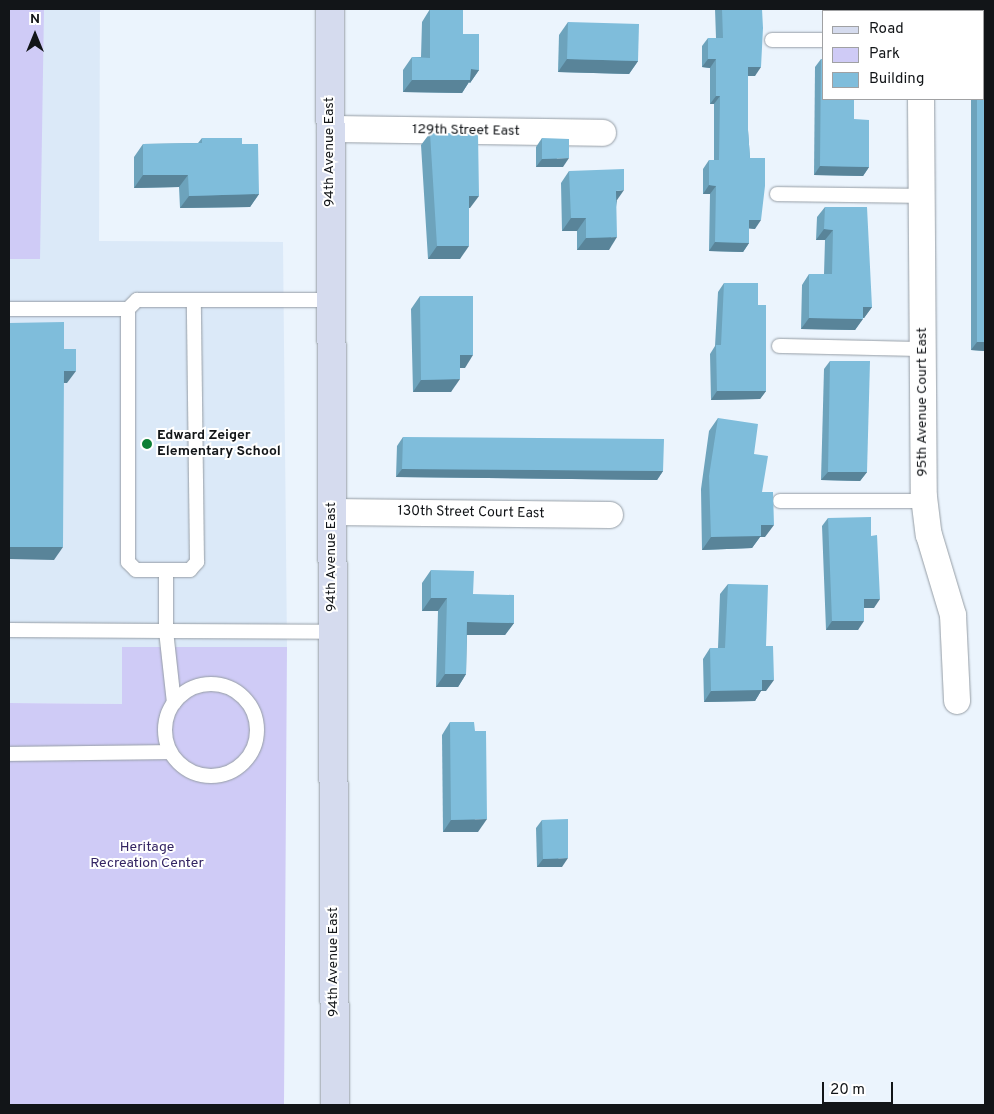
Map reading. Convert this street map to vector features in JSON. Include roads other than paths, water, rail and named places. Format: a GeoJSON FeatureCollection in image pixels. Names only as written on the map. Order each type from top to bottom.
{"type":"FeatureCollection","features":[{"type":"Feature","properties":{"kind":"main road","name":"94th Avenue East"},"geometry":{"type":"LineString","coordinates":[[330,9],[335,1105]]}},
{"type":"Feature","properties":{"kind":"street","name":"95th Avenue Court East"},"geometry":{"type":"LineString","coordinates":[[921,100],[924,501],[952,615],[957,701]]}},
{"type":"Feature","properties":{"kind":"street","name":"129th Street East"},"geometry":{"type":"LineString","coordinates":[[330,128],[603,132]]}},
{"type":"Feature","properties":{"kind":"street","name":"130th Street Court East"},"geometry":{"type":"LineString","coordinates":[[332,512],[610,515]]}},
{"type":"Feature","properties":{"kind":"lane"},"geometry":{"type":"LineString","coordinates":[[772,40],[822,40]]}},
{"type":"Feature","properties":{"kind":"lane"},"geometry":{"type":"LineString","coordinates":[[777,194],[922,196]]}},
{"type":"Feature","properties":{"kind":"lane"},"geometry":{"type":"LineString","coordinates":[[9,310],[128,309],[137,300],[331,300]]}},
{"type":"Feature","properties":{"kind":"lane"},"geometry":{"type":"LineString","coordinates":[[128,309],[128,562],[136,570],[190,570],[197,562],[194,300]]}},
{"type":"Feature","properties":{"kind":"lane"},"geometry":{"type":"LineString","coordinates":[[780,346],[923,349]]}},
{"type":"Feature","properties":{"kind":"lane"},"geometry":{"type":"LineString","coordinates":[[780,501],[924,501]]}},
{"type":"Feature","properties":{"kind":"lane"},"geometry":{"type":"LineString","coordinates":[[166,570],[166,631],[174,703],[165,727],[170,752],[178,762],[201,775],[227,773],[247,758],[256,733],[251,708],[232,690],[201,686],[174,703]]}},
{"type":"Feature","properties":{"kind":"lane"},"geometry":{"type":"LineString","coordinates":[[9,630],[333,632]]}},
{"type":"Feature","properties":{"kind":"lane"},"geometry":{"type":"LineString","coordinates":[[9,754],[170,752]]}},
{"type":"Feature","properties":{"kind":"place","name":"Edward Zeiger Elementary School"},"geometry":{"type":"Point","coordinates":[147,444]}},
{"type":"Feature","properties":{"kind":"park label","name":"Heritage Recreation Center"},"geometry":{"type":"Point","coordinates":[147,856]}}]}
